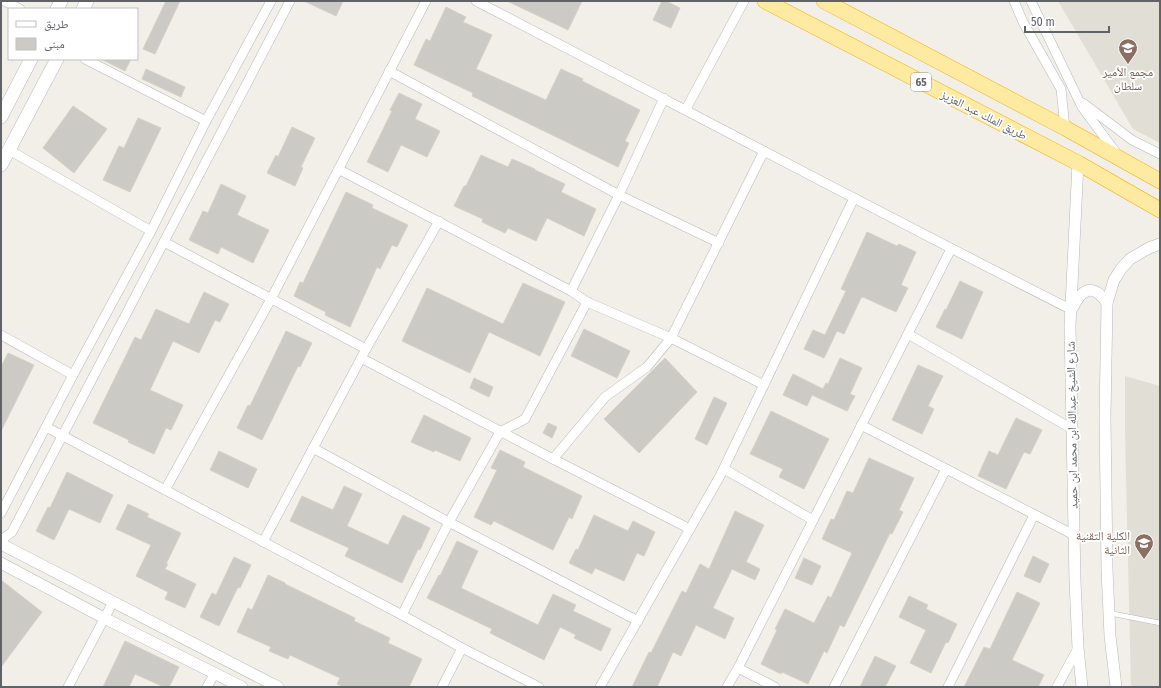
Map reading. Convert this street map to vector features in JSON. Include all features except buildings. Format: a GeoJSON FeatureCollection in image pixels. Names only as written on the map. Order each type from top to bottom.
{"type":"FeatureCollection","features":[{"type":"Feature","properties":{"kind":"highway","name":"طريق الملك عبد العزيز"},"geometry":{"type":"LineString","coordinates":[[765,1],[1078,164],[1160,210]]}},
{"type":"Feature","properties":{"kind":"highway","name":"65"},"geometry":{"type":"LineString","coordinates":[[824,1],[1065,128]]}},
{"type":"Feature","properties":{"kind":"highway"},"geometry":{"type":"LineString","coordinates":[[1065,128],[1160,181]]}},
{"type":"Feature","properties":{"kind":"main road"},"geometry":{"type":"LineString","coordinates":[[1,117],[30,60]]}},
{"type":"Feature","properties":{"kind":"main road"},"geometry":{"type":"LineString","coordinates":[[1,166],[56,60]]}},
{"type":"Feature","properties":{"kind":"street"},"geometry":{"type":"LineString","coordinates":[[4,1],[18,8]]}},
{"type":"Feature","properties":{"kind":"street"},"geometry":{"type":"LineString","coordinates":[[1,513],[150,232],[206,121],[270,1]]}},
{"type":"Feature","properties":{"kind":"street"},"geometry":{"type":"LineString","coordinates":[[1,540],[12,532],[290,1]]}},
{"type":"Feature","properties":{"kind":"street"},"geometry":{"type":"LineString","coordinates":[[165,490],[271,299],[426,1]]}},
{"type":"Feature","properties":{"kind":"street"},"geometry":{"type":"LineString","coordinates":[[476,1],[686,109],[951,249],[1072,310],[1081,294],[1087,291],[1093,290],[1097,292],[1107,303]]}},
{"type":"Feature","properties":{"kind":"street"},"geometry":{"type":"LineString","coordinates":[[686,109],[744,1]]}},
{"type":"Feature","properties":{"kind":"street"},"geometry":{"type":"LineString","coordinates":[[1014,1],[1023,22],[1061,89],[1065,128]]}},
{"type":"Feature","properties":{"kind":"street"},"geometry":{"type":"LineString","coordinates":[[1031,1],[1082,107],[1120,159]]}},
{"type":"Feature","properties":{"kind":"street"},"geometry":{"type":"LineString","coordinates":[[87,60],[206,121]]}},
{"type":"Feature","properties":{"kind":"street"},"geometry":{"type":"LineString","coordinates":[[390,71],[619,195],[719,243]]}},
{"type":"Feature","properties":{"kind":"street"},"geometry":{"type":"LineString","coordinates":[[571,291],[619,195],[664,98]]}},
{"type":"Feature","properties":{"kind":"street"},"geometry":{"type":"LineString","coordinates":[[1079,100],[1132,140],[1160,154]]}},
{"type":"Feature","properties":{"kind":"street"},"geometry":{"type":"LineString","coordinates":[[9,150],[150,232]]}},
{"type":"Feature","properties":{"kind":"street"},"geometry":{"type":"LineString","coordinates":[[553,459],[605,397],[647,367],[671,338],[764,151]]}},
{"type":"Feature","properties":{"kind":"street","name":"شارع الشيخ عبدالله ابن محمد ابن حميد"},"geometry":{"type":"LineString","coordinates":[[1078,164],[1072,310],[1070,326],[1074,535],[1078,648],[1082,687]]}},
{"type":"Feature","properties":{"kind":"street"},"geometry":{"type":"LineString","coordinates":[[338,169],[571,291],[587,302],[671,338],[764,385]]}},
{"type":"Feature","properties":{"kind":"street"},"geometry":{"type":"LineString","coordinates":[[600,687],[724,468],[854,198]]}},
{"type":"Feature","properties":{"kind":"street"},"geometry":{"type":"LineString","coordinates":[[263,542],[361,358],[439,221]]}},
{"type":"Feature","properties":{"kind":"street"},"geometry":{"type":"LineString","coordinates":[[164,242],[366,349]]}},
{"type":"Feature","properties":{"kind":"street"},"geometry":{"type":"LineString","coordinates":[[1116,687],[1109,613],[1105,417],[1107,303],[1114,280],[1121,269],[1130,259],[1148,248],[1160,244]]}},
{"type":"Feature","properties":{"kind":"street"},"geometry":{"type":"LineString","coordinates":[[727,687],[951,249]]}},
{"type":"Feature","properties":{"kind":"street"},"geometry":{"type":"LineString","coordinates":[[402,615],[449,522],[500,432],[525,419],[587,302]]}},
{"type":"Feature","properties":{"kind":"street"},"geometry":{"type":"LineString","coordinates":[[908,334],[1072,429]]}},
{"type":"Feature","properties":{"kind":"street"},"geometry":{"type":"LineString","coordinates":[[1,335],[73,375]]}},
{"type":"Feature","properties":{"kind":"street"},"geometry":{"type":"LineString","coordinates":[[361,358],[500,432],[690,529]]}},
{"type":"Feature","properties":{"kind":"street"},"geometry":{"type":"LineString","coordinates":[[861,425],[1074,535]]}},
{"type":"Feature","properties":{"kind":"street"},"geometry":{"type":"LineString","coordinates":[[46,427],[462,648],[539,687]]}},
{"type":"Feature","properties":{"kind":"street"},"geometry":{"type":"LineString","coordinates":[[313,448],[449,522],[638,621]]}},
{"type":"Feature","properties":{"kind":"street"},"geometry":{"type":"LineString","coordinates":[[724,468],[812,520]]}},
{"type":"Feature","properties":{"kind":"street"},"geometry":{"type":"LineString","coordinates":[[834,687],[946,469]]}},
{"type":"Feature","properties":{"kind":"street"},"geometry":{"type":"LineString","coordinates":[[948,687],[1034,515]]}},
{"type":"Feature","properties":{"kind":"street"},"geometry":{"type":"LineString","coordinates":[[1,544],[278,687]]}},
{"type":"Feature","properties":{"kind":"street"},"geometry":{"type":"LineString","coordinates":[[1,563],[104,618],[242,687]]}},
{"type":"Feature","properties":{"kind":"street"},"geometry":{"type":"LineString","coordinates":[[68,687],[113,602]]}},
{"type":"Feature","properties":{"kind":"street"},"geometry":{"type":"LineString","coordinates":[[442,687],[462,648]]}},
{"type":"Feature","properties":{"kind":"street"},"geometry":{"type":"LineString","coordinates":[[1057,687],[1078,648]]}},
{"type":"Feature","properties":{"kind":"street"},"geometry":{"type":"LineString","coordinates":[[738,668],[775,687]]}},
{"type":"Feature","properties":{"kind":"street"},"geometry":{"type":"LineString","coordinates":[[207,687],[215,673]]}},
{"type":"Feature","properties":{"kind":"lane"},"geometry":{"type":"LineString","coordinates":[[1109,613],[1160,623]]}},
{"type":"Feature","properties":{"kind":"shaded area","name":"مجمع الأمير سلطان"},"geometry":{"type":"Polygon","coordinates":[[[1058,1],[1160,1],[1160,143],[1133,129],[1058,1]]]}},
{"type":"Feature","properties":{"kind":"shaded area","name":"الكلية التقنية الثانية"},"geometry":{"type":"Polygon","coordinates":[[[1125,376],[1160,386],[1160,687],[1131,687],[1125,376]]]}},
{"type":"Feature","properties":{"kind":"place","name":"مجمع الأمير سلطان"},"geometry":{"type":"Point","coordinates":[1128,65]}},
{"type":"Feature","properties":{"kind":"place","name":"الكلية التقنية الثانية"},"geometry":{"type":"Point","coordinates":[1144,560]}}]}
